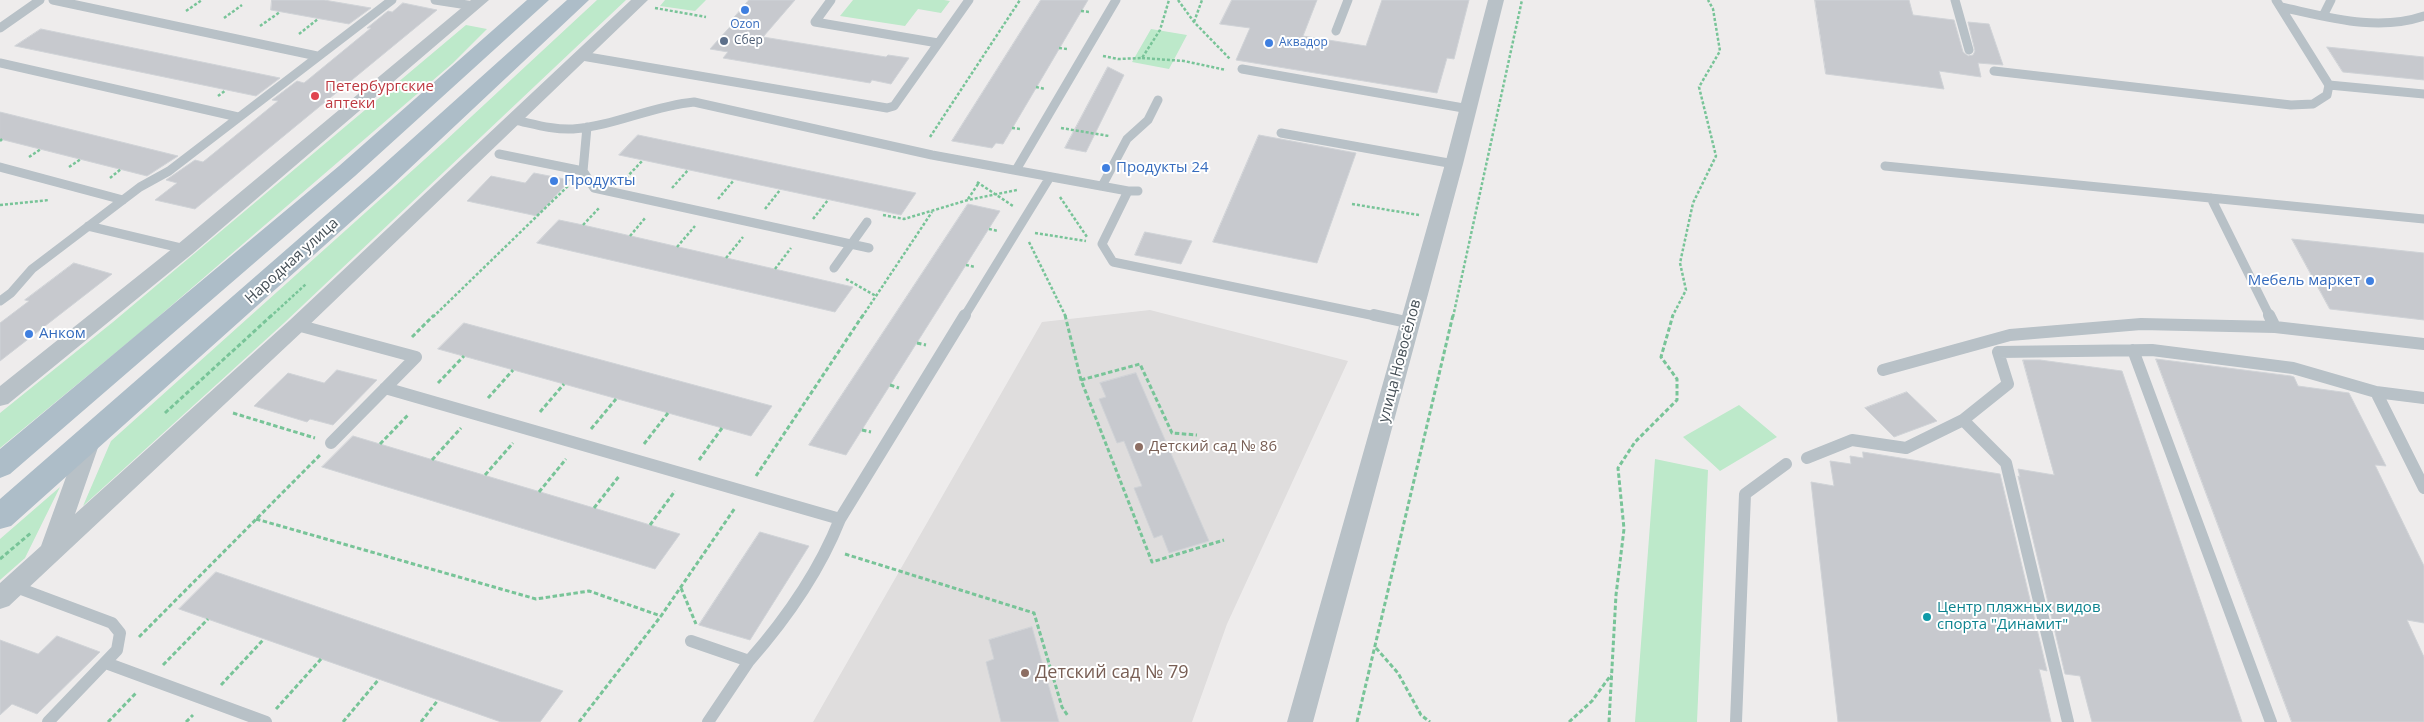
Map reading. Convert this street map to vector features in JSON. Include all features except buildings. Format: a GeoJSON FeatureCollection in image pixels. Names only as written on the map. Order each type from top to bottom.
{"type":"FeatureCollection","features":[{"type":"Feature","properties":{"kind":"main road"},"geometry":{"type":"LineString","coordinates":[[0,466],[339,177],[539,0]]}},
{"type":"Feature","properties":{"kind":"main road","name":"Народная улица"},"geometry":{"type":"LineString","coordinates":[[0,517],[382,180],[578,0]]}},
{"type":"Feature","properties":{"kind":"street","name":"улица Новосёлов"},"geometry":{"type":"LineString","coordinates":[[1300,722],[1411,323],[1469,109],[1496,0]]}},
{"type":"Feature","properties":{"kind":"street"},"geometry":{"type":"LineString","coordinates":[[0,398],[185,249],[477,3]]}},
{"type":"Feature","properties":{"kind":"street"},"geometry":{"type":"LineString","coordinates":[[7,592],[297,325],[582,56],[645,4]]}},
{"type":"Feature","properties":{"kind":"street"},"geometry":{"type":"LineString","coordinates":[[50,552],[90,439]]}},
{"type":"Feature","properties":{"kind":"lane"},"geometry":{"type":"LineString","coordinates":[[0,28],[40,0]]}},
{"type":"Feature","properties":{"kind":"lane"},"geometry":{"type":"LineString","coordinates":[[53,0],[317,56]]}},
{"type":"Feature","properties":{"kind":"lane"},"geometry":{"type":"LineString","coordinates":[[0,301],[32,269],[88,226],[140,187],[169,171],[392,0]]}},
{"type":"Feature","properties":{"kind":"lane"},"geometry":{"type":"LineString","coordinates":[[435,0],[477,3]]}},
{"type":"Feature","properties":{"kind":"lane"},"geometry":{"type":"LineString","coordinates":[[831,0],[816,18],[815,22],[938,44]]}},
{"type":"Feature","properties":{"kind":"lane"},"geometry":{"type":"LineString","coordinates":[[582,56],[886,108],[894,106],[969,0]]}},
{"type":"Feature","properties":{"kind":"lane"},"geometry":{"type":"LineString","coordinates":[[1016,170],[1116,0]]}},
{"type":"Feature","properties":{"kind":"lane"},"geometry":{"type":"LineString","coordinates":[[1336,31],[1348,0]]}},
{"type":"Feature","properties":{"kind":"lane"},"geometry":{"type":"LineString","coordinates":[[1956,0],[1969,50]]}},
{"type":"Feature","properties":{"kind":"lane"},"geometry":{"type":"LineString","coordinates":[[2323,16],[2331,0]]}},
{"type":"Feature","properties":{"kind":"lane"},"geometry":{"type":"LineString","coordinates":[[2278,4],[2323,16],[2362,22],[2396,22],[2424,16]]}},
{"type":"Feature","properties":{"kind":"lane"},"geometry":{"type":"LineString","coordinates":[[1994,71],[2069,82],[2291,105],[2314,104],[2327,95],[2329,84],[2278,4]]}},
{"type":"Feature","properties":{"kind":"lane"},"geometry":{"type":"LineString","coordinates":[[0,63],[238,117]]}},
{"type":"Feature","properties":{"kind":"lane"},"geometry":{"type":"LineString","coordinates":[[1242,69],[1469,109]]}},
{"type":"Feature","properties":{"kind":"lane"},"geometry":{"type":"LineString","coordinates":[[2329,84],[2424,94]]}},
{"type":"Feature","properties":{"kind":"lane"},"geometry":{"type":"LineString","coordinates":[[1102,186],[1127,139],[1148,120],[1158,100]]}},
{"type":"Feature","properties":{"kind":"lane"},"geometry":{"type":"LineString","coordinates":[[515,120],[570,129],[587,127],[659,106],[694,102],[921,151],[932,155],[1016,170],[1048,180],[1133,191],[1102,244],[1113,262],[1411,323]]}},
{"type":"Feature","properties":{"kind":"lane"},"geometry":{"type":"LineString","coordinates":[[587,127],[583,171],[594,188],[869,248]]}},
{"type":"Feature","properties":{"kind":"lane"},"geometry":{"type":"LineString","coordinates":[[1281,133],[1454,164]]}},
{"type":"Feature","properties":{"kind":"lane"},"geometry":{"type":"LineString","coordinates":[[499,154],[583,171]]}},
{"type":"Feature","properties":{"kind":"lane"},"geometry":{"type":"LineString","coordinates":[[1885,166],[2424,220]]}},
{"type":"Feature","properties":{"kind":"lane"},"geometry":{"type":"LineString","coordinates":[[0,167],[123,200]]}},
{"type":"Feature","properties":{"kind":"lane"},"geometry":{"type":"LineString","coordinates":[[708,722],[749,661],[780,626],[828,549],[840,520],[1022,229],[1026,215],[1048,180]]}},
{"type":"Feature","properties":{"kind":"lane"},"geometry":{"type":"LineString","coordinates":[[2211,198],[2275,327]]}},
{"type":"Feature","properties":{"kind":"lane"},"geometry":{"type":"LineString","coordinates":[[837,271],[851,244],[867,222]]}},
{"type":"Feature","properties":{"kind":"lane"},"geometry":{"type":"LineString","coordinates":[[88,226],[185,249]]}},
{"type":"Feature","properties":{"kind":"lane"},"geometry":{"type":"LineString","coordinates":[[1883,370],[2010,335],[2141,324],[2275,327],[2424,344]]}},
{"type":"Feature","properties":{"kind":"lane"},"geometry":{"type":"LineString","coordinates":[[297,325],[416,357],[331,443]]}},
{"type":"Feature","properties":{"kind":"lane"},"geometry":{"type":"LineString","coordinates":[[2133,350],[2271,722]]}},
{"type":"Feature","properties":{"kind":"lane"},"geometry":{"type":"LineString","coordinates":[[1807,458],[1852,440],[1906,448],[1963,420],[2008,384],[1998,352],[2152,350],[2294,368],[2376,392],[2424,398]]}},
{"type":"Feature","properties":{"kind":"lane"},"geometry":{"type":"LineString","coordinates":[[385,388],[840,520]]}},
{"type":"Feature","properties":{"kind":"lane"},"geometry":{"type":"LineString","coordinates":[[2376,392],[2424,488]]}},
{"type":"Feature","properties":{"kind":"lane"},"geometry":{"type":"LineString","coordinates":[[1963,420],[2006,463],[2068,722]]}},
{"type":"Feature","properties":{"kind":"lane"},"geometry":{"type":"LineString","coordinates":[[1736,722],[1746,494],[1786,464]]}},
{"type":"Feature","properties":{"kind":"lane"},"geometry":{"type":"LineString","coordinates":[[7,592],[112,623],[120,632],[117,650],[48,722]]}},
{"type":"Feature","properties":{"kind":"lane"},"geometry":{"type":"LineString","coordinates":[[691,641],[749,661]]}},
{"type":"Feature","properties":{"kind":"lane"},"geometry":{"type":"LineString","coordinates":[[106,663],[265,722]]}},
{"type":"Feature","properties":{"kind":"path"},"geometry":{"type":"LineString","coordinates":[[921,151],[1020,0]]}},
{"type":"Feature","properties":{"kind":"path"},"geometry":{"type":"LineString","coordinates":[[1142,58],[1160,30],[1169,0]]}},
{"type":"Feature","properties":{"kind":"path"},"geometry":{"type":"LineString","coordinates":[[1178,0],[1194,22],[1242,69]]}},
{"type":"Feature","properties":{"kind":"path"},"geometry":{"type":"LineString","coordinates":[[1194,22],[1202,0]]}},
{"type":"Feature","properties":{"kind":"path"},"geometry":{"type":"LineString","coordinates":[[1357,722],[1447,342],[1522,0]]}},
{"type":"Feature","properties":{"kind":"path"},"geometry":{"type":"LineString","coordinates":[[1609,722],[1616,595],[1624,529],[1618,468],[1636,442],[1677,400],[1677,379],[1662,357],[1664,336],[1674,309],[1686,290],[1680,263],[1693,203],[1716,156],[1699,87],[1720,51],[1713,9],[1708,0]]}},
{"type":"Feature","properties":{"kind":"path"},"geometry":{"type":"LineString","coordinates":[[645,4],[706,17]]}},
{"type":"Feature","properties":{"kind":"path"},"geometry":{"type":"LineString","coordinates":[[1085,53],[1118,58],[1179,60],[1231,71],[1242,69]]}},
{"type":"Feature","properties":{"kind":"path"},"geometry":{"type":"LineString","coordinates":[[1043,125],[1127,139]]}},
{"type":"Feature","properties":{"kind":"path"},"geometry":{"type":"LineString","coordinates":[[397,351],[583,171]]}},
{"type":"Feature","properties":{"kind":"path"},"geometry":{"type":"LineString","coordinates":[[972,179],[1026,215]]}},
{"type":"Feature","properties":{"kind":"path"},"geometry":{"type":"LineString","coordinates":[[968,200],[982,179]]}},
{"type":"Feature","properties":{"kind":"path"},"geometry":{"type":"LineString","coordinates":[[881,215],[904,219],[968,200],[995,195],[1048,180],[1090,242],[1022,229]]}},
{"type":"Feature","properties":{"kind":"path"},"geometry":{"type":"LineString","coordinates":[[1352,204],[1422,216]]}},
{"type":"Feature","properties":{"kind":"path"},"geometry":{"type":"LineString","coordinates":[[579,722],[661,616],[746,492],[932,212]]}},
{"type":"Feature","properties":{"kind":"path"},"geometry":{"type":"LineString","coordinates":[[1022,229],[1068,319],[1081,380],[1152,562],[1224,540]]}},
{"type":"Feature","properties":{"kind":"path"},"geometry":{"type":"LineString","coordinates":[[837,271],[876,296]]}},
{"type":"Feature","properties":{"kind":"path"},"geometry":{"type":"LineString","coordinates":[[162,416],[312,279]]}},
{"type":"Feature","properties":{"kind":"path"},"geometry":{"type":"LineString","coordinates":[[1081,380],[1140,364],[1172,433],[1197,435]]}},
{"type":"Feature","properties":{"kind":"path"},"geometry":{"type":"LineString","coordinates":[[117,650],[136,639],[331,443],[227,411]]}},
{"type":"Feature","properties":{"kind":"path"},"geometry":{"type":"LineString","coordinates":[[256,519],[536,599],[589,591],[661,616]]}},
{"type":"Feature","properties":{"kind":"path"},"geometry":{"type":"LineString","coordinates":[[0,560],[34,530]]}},
{"type":"Feature","properties":{"kind":"path"},"geometry":{"type":"LineString","coordinates":[[828,549],[1034,614],[1062,707],[1068,716]]}},
{"type":"Feature","properties":{"kind":"path"},"geometry":{"type":"LineString","coordinates":[[680,587],[696,624],[691,641]]}},
{"type":"Feature","properties":{"kind":"path"},"geometry":{"type":"LineString","coordinates":[[186,722],[264,639]]}},
{"type":"Feature","properties":{"kind":"path"},"geometry":{"type":"LineString","coordinates":[[1376,648],[1398,673],[1421,715],[1430,722]]}},
{"type":"Feature","properties":{"kind":"path"},"geometry":{"type":"LineString","coordinates":[[265,722],[321,659]]}},
{"type":"Feature","properties":{"kind":"path"},"geometry":{"type":"LineString","coordinates":[[1569,722],[1592,701],[1611,674]]}},
{"type":"Feature","properties":{"kind":"path"},"geometry":{"type":"LineString","coordinates":[[343,722],[379,679]]}},
{"type":"Feature","properties":{"kind":"path"},"geometry":{"type":"LineString","coordinates":[[421,722],[438,700]]}},
{"type":"Feature","properties":{"kind":"shaded area","name":"Детский сад № 86"},"geometry":{"type":"Polygon","coordinates":[[[1150,310],[1348,361],[1227,624],[1192,722],[813,722],[1042,322],[1150,310]]]}},
{"type":"Feature","properties":{"kind":"green space"},"geometry":{"type":"Polygon","coordinates":[[[597,0],[626,0],[284,323],[83,506],[111,441],[444,142],[597,0]]]}},
{"type":"Feature","properties":{"kind":"green space"},"geometry":{"type":"Polygon","coordinates":[[[665,0],[706,0],[695,11],[660,6],[665,0]]]}},
{"type":"Feature","properties":{"kind":"green space"},"geometry":{"type":"Polygon","coordinates":[[[853,0],[950,1],[941,13],[918,9],[905,26],[840,16],[853,0]]]}},
{"type":"Feature","properties":{"kind":"green space"},"geometry":{"type":"Polygon","coordinates":[[[466,25],[487,29],[453,63],[143,330],[0,448],[0,413],[113,322],[466,25]]]}},
{"type":"Feature","properties":{"kind":"green space"},"geometry":{"type":"Polygon","coordinates":[[[1151,29],[1187,35],[1169,69],[1132,62],[1151,29]]]}},
{"type":"Feature","properties":{"kind":"green space"},"geometry":{"type":"Polygon","coordinates":[[[1739,405],[1777,437],[1720,471],[1683,437],[1739,405]]]}},
{"type":"Feature","properties":{"kind":"green space"},"geometry":{"type":"Polygon","coordinates":[[[1655,459],[1708,470],[1697,722],[1635,722],[1655,459]]]}},
{"type":"Feature","properties":{"kind":"green space"},"geometry":{"type":"Polygon","coordinates":[[[60,487],[25,558],[0,580],[0,539],[60,487]]]}},
{"type":"Feature","properties":{"kind":"place","name":"Ozon"},"geometry":{"type":"Point","coordinates":[745,10]}},
{"type":"Feature","properties":{"kind":"place","name":"Сбер"},"geometry":{"type":"Point","coordinates":[724,41]}},
{"type":"Feature","properties":{"kind":"place","name":"Аквадор"},"geometry":{"type":"Point","coordinates":[1269,43]}},
{"type":"Feature","properties":{"kind":"place","name":"Петербургские аптеки"},"geometry":{"type":"Point","coordinates":[315,96]}},
{"type":"Feature","properties":{"kind":"place","name":"Продукты 24"},"geometry":{"type":"Point","coordinates":[1106,168]}},
{"type":"Feature","properties":{"kind":"place","name":"Продукты"},"geometry":{"type":"Point","coordinates":[554,181]}},
{"type":"Feature","properties":{"kind":"place","name":"Мебель маркет"},"geometry":{"type":"Point","coordinates":[2370,281]}},
{"type":"Feature","properties":{"kind":"place","name":"Анком"},"geometry":{"type":"Point","coordinates":[29,334]}},
{"type":"Feature","properties":{"kind":"place","name":"Детский сад № 86"},"geometry":{"type":"Point","coordinates":[1139,447]}},
{"type":"Feature","properties":{"kind":"place","name":"Центр пляжных видов спорта \"Динамит\""},"geometry":{"type":"Point","coordinates":[1927,617]}},
{"type":"Feature","properties":{"kind":"place","name":"Детский сад № 79"},"geometry":{"type":"Point","coordinates":[1025,673]}}]}
